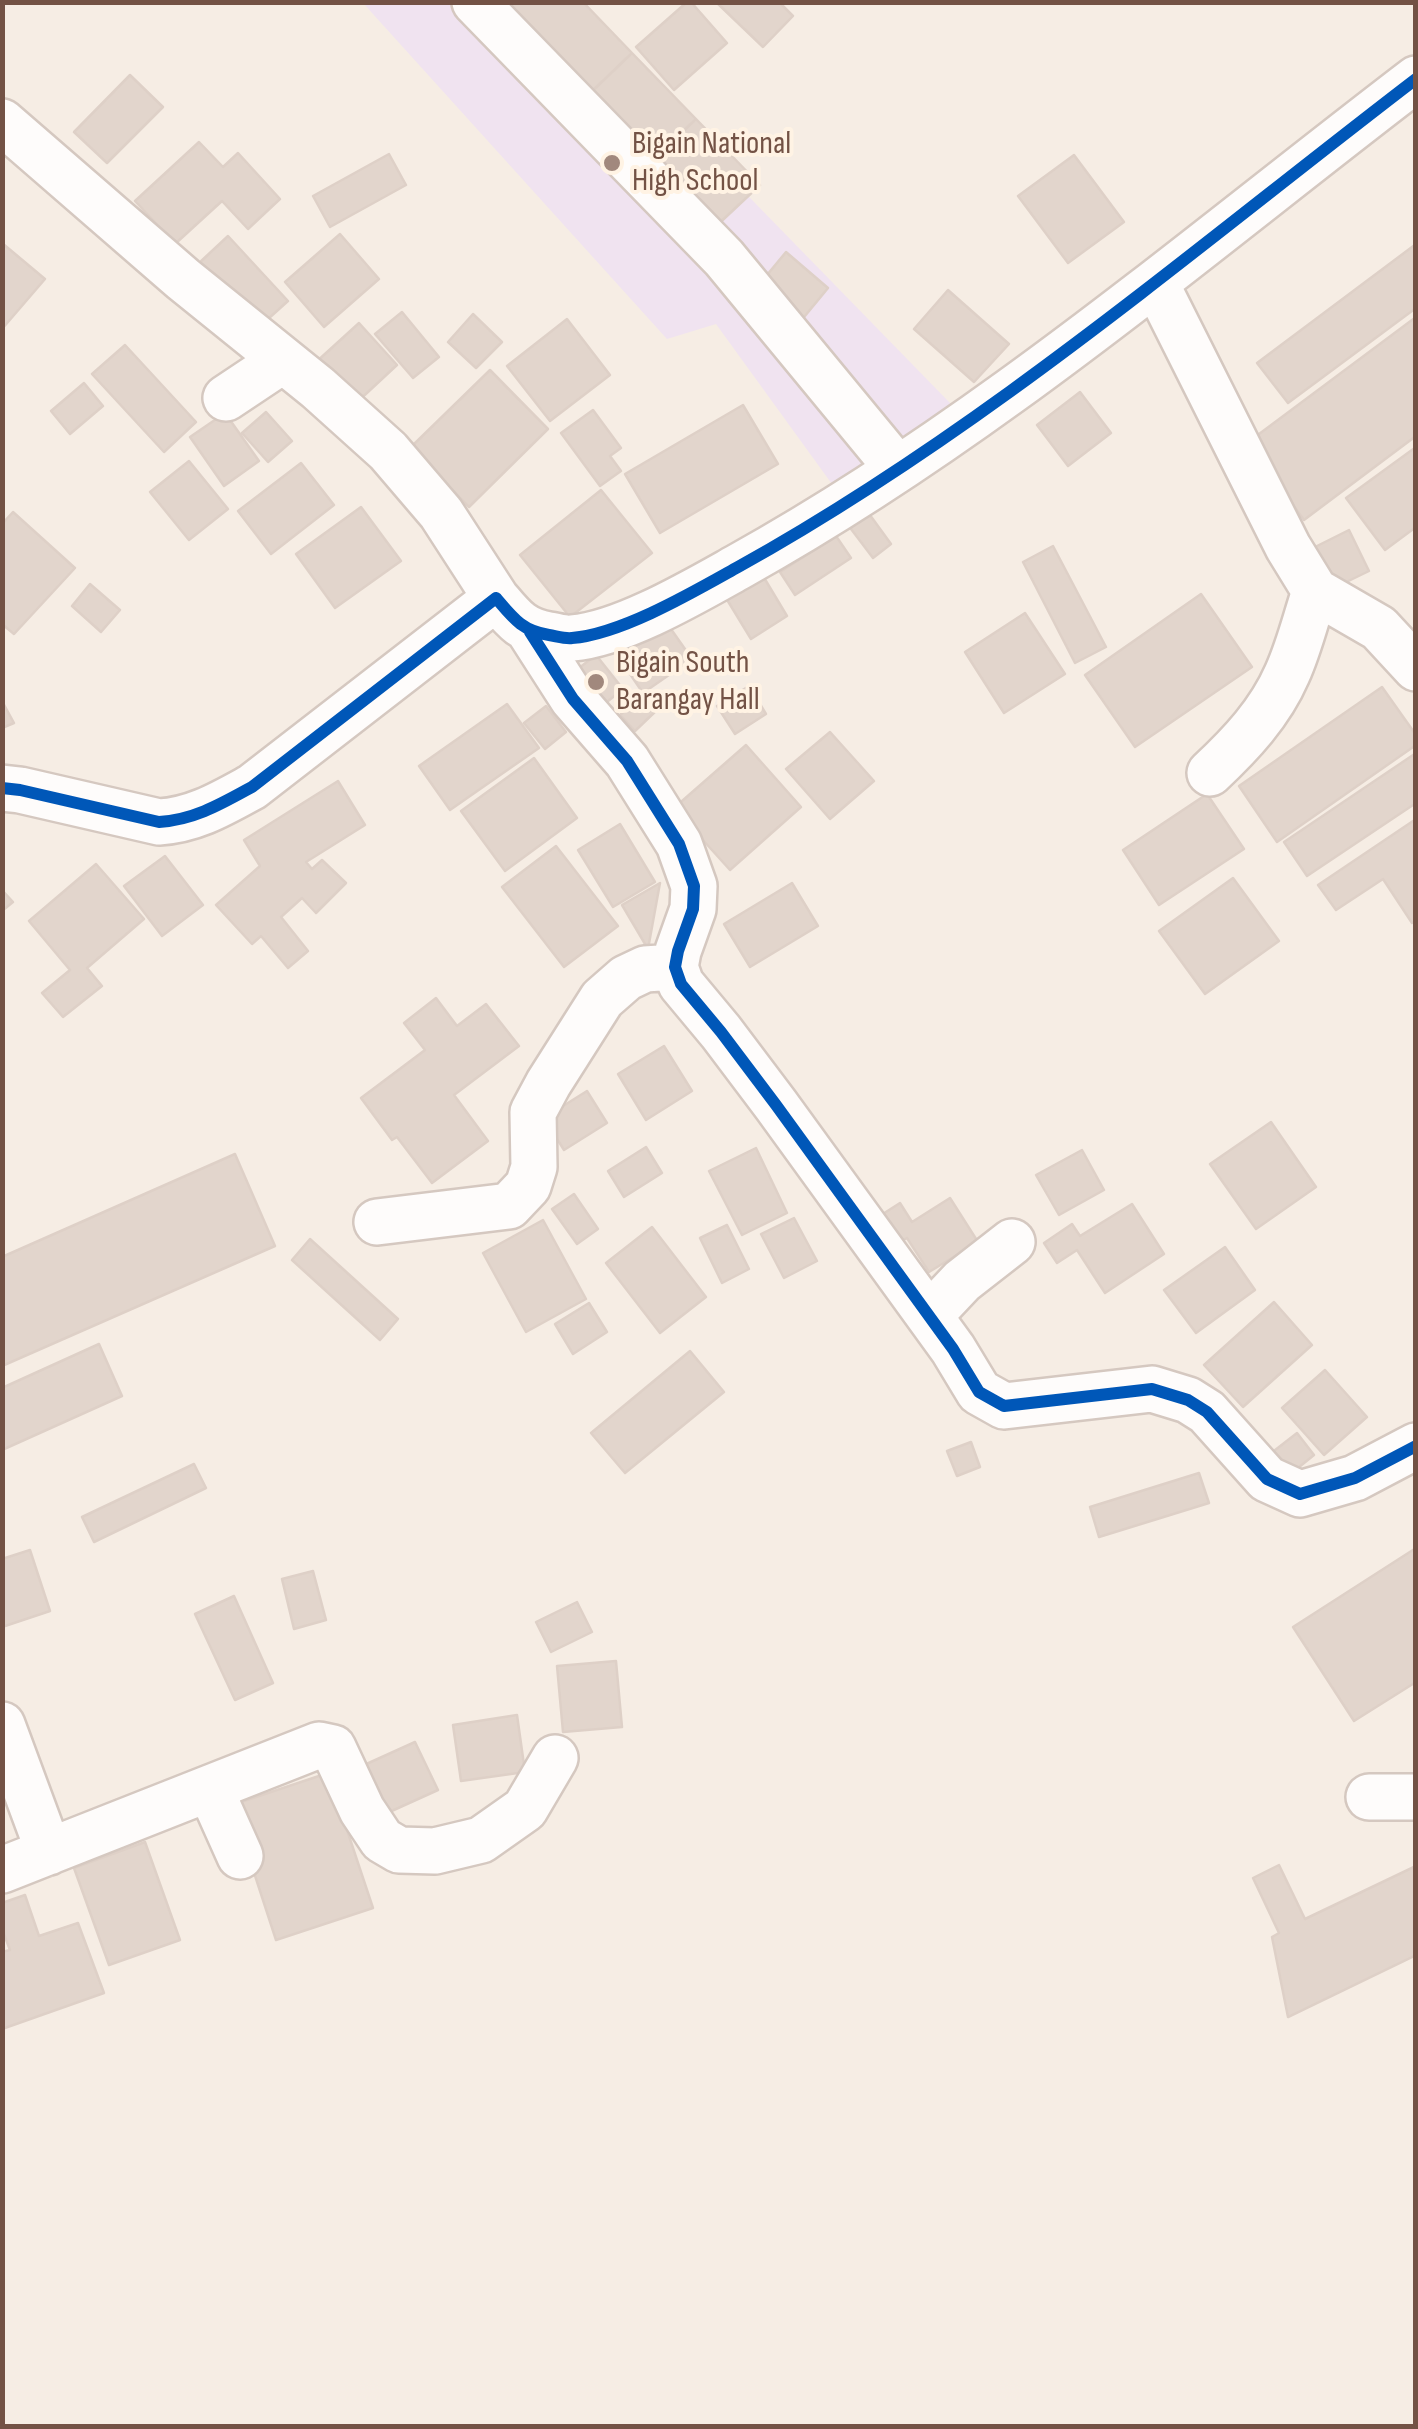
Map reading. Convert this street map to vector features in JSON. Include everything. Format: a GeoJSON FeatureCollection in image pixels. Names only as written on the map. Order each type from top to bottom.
{"type":"FeatureCollection","features":[{"type":"Feature","properties":{"kind":"street"},"geometry":{"type":"LineString","coordinates":[[474,2],[724,258],[898,469]]}},
{"type":"Feature","properties":{"kind":"street"},"geometry":{"type":"LineString","coordinates":[[530,632],[570,638],[614,628],[682,598],[779,544],[942,440],[1156,284],[1416,79]]}},
{"type":"Feature","properties":{"kind":"street"},"geometry":{"type":"LineString","coordinates":[[2,122],[388,451],[441,514],[496,598],[530,632],[573,699],[627,761],[679,844],[694,886],[693,909],[674,967],[680,984],[722,1032],[776,1105],[980,1392],[1004,1406],[1152,1389],[1188,1400],[1207,1412],[1266,1479],[1300,1494],[1355,1478],[1416,1446]]}},
{"type":"Feature","properties":{"kind":"street"},"geometry":{"type":"LineString","coordinates":[[1156,284],[1288,547],[1315,591],[1379,628],[1416,668]]}},
{"type":"Feature","properties":{"kind":"street"},"geometry":{"type":"LineString","coordinates":[[226,398],[284,360]]}},
{"type":"Feature","properties":{"kind":"street"},"geometry":{"type":"LineString","coordinates":[[1210,773],[1263,717],[1287,674],[1315,591]]}},
{"type":"Feature","properties":{"kind":"street"},"geometry":{"type":"LineString","coordinates":[[2,788],[159,822],[181,820],[212,809],[252,787],[496,598]]}},
{"type":"Feature","properties":{"kind":"street"},"geometry":{"type":"LineString","coordinates":[[377,1222],[509,1206],[528,1186],[534,1166],[534,1112],[602,1000],[626,978],[646,968],[674,967]]}},
{"type":"Feature","properties":{"kind":"street"},"geometry":{"type":"LineString","coordinates":[[929,1316],[962,1280],[1012,1242]]}},
{"type":"Feature","properties":{"kind":"street"},"geometry":{"type":"LineString","coordinates":[[2,1726],[49,1852]]}},
{"type":"Feature","properties":{"kind":"street"},"geometry":{"type":"LineString","coordinates":[[2,1870],[319,1745],[332,1748],[362,1810],[382,1840],[399,1850],[434,1851],[481,1840],[525,1809],[555,1758]]}},
{"type":"Feature","properties":{"kind":"street"},"geometry":{"type":"LineString","coordinates":[[210,1788],[240,1856]]}},
{"type":"Feature","properties":{"kind":"street"},"geometry":{"type":"LineString","coordinates":[[1369,1797],[1416,1797]]}},
{"type":"Feature","properties":{"kind":"shaded area","name":"Bigain National High School"},"geometry":{"type":"Polygon","coordinates":[[[363,3],[560,3],[951,404],[837,491],[716,324],[667,339],[363,3]]]}},
{"type":"Feature","properties":{"kind":"building"},"geometry":{"type":"Polygon","coordinates":[[[489,2],[583,2],[632,53],[584,99],[489,2]]]}},
{"type":"Feature","properties":{"kind":"building"},"geometry":{"type":"Polygon","coordinates":[[[687,2],[727,43],[674,90],[636,47],[687,2]]]}},
{"type":"Feature","properties":{"kind":"building"},"geometry":{"type":"Polygon","coordinates":[[[716,2],[779,2],[793,16],[763,47],[716,2]]]}},
{"type":"Feature","properties":{"kind":"building"},"geometry":{"type":"Polygon","coordinates":[[[632,53],[696,119],[648,165],[584,99],[632,53]]]}},
{"type":"Feature","properties":{"kind":"building"},"geometry":{"type":"Polygon","coordinates":[[[130,75],[163,107],[107,163],[74,132],[130,75]]]}},
{"type":"Feature","properties":{"kind":"building"},"geometry":{"type":"Polygon","coordinates":[[[696,119],[760,185],[711,231],[648,165],[696,119]]]}},
{"type":"Feature","properties":{"kind":"building"},"geometry":{"type":"Polygon","coordinates":[[[199,142],[223,167],[238,153],[280,199],[248,229],[222,201],[175,244],[135,201],[199,142]]]}},
{"type":"Feature","properties":{"kind":"building"},"geometry":{"type":"Polygon","coordinates":[[[389,154],[406,185],[330,227],[313,196],[389,154]]]}},
{"type":"Feature","properties":{"kind":"building"},"geometry":{"type":"Polygon","coordinates":[[[1074,155],[1124,222],[1068,263],[1018,196],[1074,155]]]}},
{"type":"Feature","properties":{"kind":"building"},"geometry":{"type":"Polygon","coordinates":[[[340,234],[379,279],[324,327],[285,282],[340,234]]]}},
{"type":"Feature","properties":{"kind":"building"},"geometry":{"type":"Polygon","coordinates":[[[228,236],[288,301],[258,328],[198,264],[228,236]]]}},
{"type":"Feature","properties":{"kind":"building"},"geometry":{"type":"Polygon","coordinates":[[[2,243],[45,279],[2,329],[2,243]]]}},
{"type":"Feature","properties":{"kind":"building"},"geometry":{"type":"Polygon","coordinates":[[[1416,244],[1416,308],[1288,403],[1257,363],[1416,244]]]}},
{"type":"Feature","properties":{"kind":"building"},"geometry":{"type":"Polygon","coordinates":[[[786,252],[828,288],[800,322],[757,287],[786,252]]]}},
{"type":"Feature","properties":{"kind":"building"},"geometry":{"type":"Polygon","coordinates":[[[948,290],[1009,344],[974,382],[914,329],[948,290]]]}},
{"type":"Feature","properties":{"kind":"building"},"geometry":{"type":"Polygon","coordinates":[[[402,312],[439,357],[413,378],[375,334],[402,312]]]}},
{"type":"Feature","properties":{"kind":"building"},"geometry":{"type":"Polygon","coordinates":[[[473,314],[502,342],[476,368],[448,342],[473,314]]]}},
{"type":"Feature","properties":{"kind":"building"},"geometry":{"type":"Polygon","coordinates":[[[1416,317],[1416,436],[1304,520],[1247,443],[1416,317]]]}},
{"type":"Feature","properties":{"kind":"building"},"geometry":{"type":"Polygon","coordinates":[[[567,319],[610,375],[550,421],[507,366],[567,319]]]}},
{"type":"Feature","properties":{"kind":"building"},"geometry":{"type":"Polygon","coordinates":[[[359,323],[397,365],[354,405],[315,363],[359,323]]]}},
{"type":"Feature","properties":{"kind":"building"},"geometry":{"type":"Polygon","coordinates":[[[125,345],[196,422],[164,452],[92,374],[125,345]]]}},
{"type":"Feature","properties":{"kind":"building"},"geometry":{"type":"Polygon","coordinates":[[[490,370],[548,429],[469,507],[410,448],[490,370]]]}},
{"type":"Feature","properties":{"kind":"building"},"geometry":{"type":"Polygon","coordinates":[[[84,383],[103,406],[70,434],[51,411],[84,383]]]}},
{"type":"Feature","properties":{"kind":"building"},"geometry":{"type":"Polygon","coordinates":[[[1080,392],[1111,433],[1068,466],[1037,425],[1080,392]]]}},
{"type":"Feature","properties":{"kind":"building"},"geometry":{"type":"Polygon","coordinates":[[[743,405],[778,464],[660,533],[625,474],[743,405]]]}},
{"type":"Feature","properties":{"kind":"building"},"geometry":{"type":"Polygon","coordinates":[[[593,410],[621,448],[610,456],[621,471],[600,486],[561,433],[593,410]]]}},
{"type":"Feature","properties":{"kind":"building"},"geometry":{"type":"Polygon","coordinates":[[[266,412],[292,441],[268,462],[242,433],[266,412]]]}},
{"type":"Feature","properties":{"kind":"building"},"geometry":{"type":"Polygon","coordinates":[[[225,413],[259,461],[224,486],[190,437],[225,413]]]}},
{"type":"Feature","properties":{"kind":"building"},"geometry":{"type":"Polygon","coordinates":[[[1416,447],[1416,527],[1385,550],[1346,498],[1416,447]]]}},
{"type":"Feature","properties":{"kind":"building"},"geometry":{"type":"Polygon","coordinates":[[[189,461],[228,509],[189,540],[150,492],[189,461]]]}},
{"type":"Feature","properties":{"kind":"building"},"geometry":{"type":"Polygon","coordinates":[[[301,463],[334,505],[271,554],[238,511],[301,463]]]}},
{"type":"Feature","properties":{"kind":"building"},"geometry":{"type":"Polygon","coordinates":[[[601,490],[652,553],[570,617],[520,555],[601,490]]]}},
{"type":"Feature","properties":{"kind":"building"},"geometry":{"type":"Polygon","coordinates":[[[361,507],[401,561],[335,608],[296,554],[361,507]]]}},
{"type":"Feature","properties":{"kind":"building"},"geometry":{"type":"Polygon","coordinates":[[[867,511],[891,544],[873,558],[848,525],[867,511]]]}},
{"type":"Feature","properties":{"kind":"building"},"geometry":{"type":"Polygon","coordinates":[[[13,512],[75,568],[14,634],[2,624],[2,524],[13,512]]]}},
{"type":"Feature","properties":{"kind":"building"},"geometry":{"type":"Polygon","coordinates":[[[1349,530],[1369,571],[1332,589],[1313,548],[1349,530]]]}},
{"type":"Feature","properties":{"kind":"building"},"geometry":{"type":"Polygon","coordinates":[[[836,536],[851,558],[795,595],[780,572],[836,536]]]}},
{"type":"Feature","properties":{"kind":"building"},"geometry":{"type":"Polygon","coordinates":[[[1053,546],[1106,647],[1075,663],[1023,562],[1053,546]]]}},
{"type":"Feature","properties":{"kind":"building"},"geometry":{"type":"Polygon","coordinates":[[[763,576],[787,616],[751,639],[726,598],[763,576]]]}},
{"type":"Feature","properties":{"kind":"building"},"geometry":{"type":"Polygon","coordinates":[[[90,584],[120,610],[101,632],[72,606],[90,584]]]}},
{"type":"Feature","properties":{"kind":"building"},"geometry":{"type":"Polygon","coordinates":[[[1201,594],[1252,667],[1135,747],[1085,675],[1201,594]]]}},
{"type":"Feature","properties":{"kind":"building"},"geometry":{"type":"Polygon","coordinates":[[[1025,613],[1065,674],[1004,713],[965,652],[1025,613]]]}},
{"type":"Feature","properties":{"kind":"building"},"geometry":{"type":"Polygon","coordinates":[[[666,622],[692,659],[643,693],[617,655],[666,622]]]}},
{"type":"Feature","properties":{"kind":"building","name":"Bigain South Barangay Hall"},"geometry":{"type":"Polygon","coordinates":[[[596,655],[623,689],[597,710],[570,675],[596,655]]]}},
{"type":"Feature","properties":{"kind":"building"},"geometry":{"type":"Polygon","coordinates":[[[749,686],[766,714],[735,734],[717,706],[749,686]]]}},
{"type":"Feature","properties":{"kind":"building"},"geometry":{"type":"Polygon","coordinates":[[[1382,687],[1416,735],[1416,745],[1277,842],[1239,786],[1382,687]]]}},
{"type":"Feature","properties":{"kind":"building"},"geometry":{"type":"Polygon","coordinates":[[[644,693],[658,709],[635,731],[620,715],[644,693]]]}},
{"type":"Feature","properties":{"kind":"building"},"geometry":{"type":"Polygon","coordinates":[[[2,701],[14,723],[2,728],[2,701]]]}},
{"type":"Feature","properties":{"kind":"building"},"geometry":{"type":"Polygon","coordinates":[[[507,704],[539,748],[450,810],[419,766],[507,704]]]}},
{"type":"Feature","properties":{"kind":"building"},"geometry":{"type":"Polygon","coordinates":[[[546,706],[566,732],[545,749],[524,723],[546,706]]]}},
{"type":"Feature","properties":{"kind":"building"},"geometry":{"type":"Polygon","coordinates":[[[830,732],[874,781],[830,819],[786,769],[830,732]]]}},
{"type":"Feature","properties":{"kind":"building"},"geometry":{"type":"Polygon","coordinates":[[[746,745],[801,807],[730,870],[674,808],[746,745]]]}},
{"type":"Feature","properties":{"kind":"building"},"geometry":{"type":"Polygon","coordinates":[[[1416,753],[1416,803],[1307,876],[1284,842],[1416,753]]]}},
{"type":"Feature","properties":{"kind":"building"},"geometry":{"type":"Polygon","coordinates":[[[534,758],[577,818],[505,871],[461,811],[534,758]]]}},
{"type":"Feature","properties":{"kind":"building"},"geometry":{"type":"Polygon","coordinates":[[[338,781],[365,825],[306,862],[312,869],[322,860],[346,883],[316,913],[302,898],[281,917],[308,951],[288,968],[261,936],[252,944],[216,905],[260,866],[244,840],[338,781]]]}},
{"type":"Feature","properties":{"kind":"building"},"geometry":{"type":"Polygon","coordinates":[[[1207,794],[1244,849],[1159,905],[1123,850],[1207,794]]]}},
{"type":"Feature","properties":{"kind":"building"},"geometry":{"type":"Polygon","coordinates":[[[1416,819],[1416,921],[1412,923],[1383,879],[1336,910],[1318,885],[1416,819]]]}},
{"type":"Feature","properties":{"kind":"building"},"geometry":{"type":"Polygon","coordinates":[[[620,824],[655,882],[613,907],[578,850],[620,824]]]}},
{"type":"Feature","properties":{"kind":"building"},"geometry":{"type":"Polygon","coordinates":[[[556,846],[618,926],[564,967],[502,887],[556,846]]]}},
{"type":"Feature","properties":{"kind":"building"},"geometry":{"type":"Polygon","coordinates":[[[165,856],[203,905],[162,936],[124,886],[165,856]]]}},
{"type":"Feature","properties":{"kind":"building"},"geometry":{"type":"Polygon","coordinates":[[[96,864],[144,919],[87,968],[102,986],[63,1017],[42,993],[70,970],[29,921],[96,864]]]}},
{"type":"Feature","properties":{"kind":"building"},"geometry":{"type":"Polygon","coordinates":[[[1233,878],[1279,941],[1205,994],[1159,931],[1233,878]]]}},
{"type":"Feature","properties":{"kind":"building"},"geometry":{"type":"Polygon","coordinates":[[[660,883],[648,949],[622,905],[660,883]]]}},
{"type":"Feature","properties":{"kind":"building"},"geometry":{"type":"Polygon","coordinates":[[[792,883],[818,926],[750,967],[724,924],[792,883]]]}},
{"type":"Feature","properties":{"kind":"building"},"geometry":{"type":"Polygon","coordinates":[[[2,890],[13,902],[2,911],[2,890]]]}},
{"type":"Feature","properties":{"kind":"building"},"geometry":{"type":"Polygon","coordinates":[[[436,998],[457,1026],[486,1004],[519,1046],[454,1095],[488,1141],[432,1183],[397,1137],[392,1140],[361,1098],[425,1050],[404,1023],[436,998]]]}},
{"type":"Feature","properties":{"kind":"building"},"geometry":{"type":"Polygon","coordinates":[[[664,1046],[692,1091],[646,1120],[618,1074],[664,1046]]]}},
{"type":"Feature","properties":{"kind":"building"},"geometry":{"type":"Polygon","coordinates":[[[587,1091],[607,1123],[564,1150],[544,1118],[587,1091]]]}},
{"type":"Feature","properties":{"kind":"building"},"geometry":{"type":"Polygon","coordinates":[[[1271,1122],[1316,1187],[1256,1229],[1210,1164],[1271,1122]]]}},
{"type":"Feature","properties":{"kind":"building"},"geometry":{"type":"Polygon","coordinates":[[[646,1147],[662,1173],[624,1197],[608,1171],[646,1147]]]}},
{"type":"Feature","properties":{"kind":"building"},"geometry":{"type":"Polygon","coordinates":[[[756,1148],[787,1213],[742,1235],[709,1171],[756,1148]]]}},
{"type":"Feature","properties":{"kind":"building"},"geometry":{"type":"Polygon","coordinates":[[[1082,1150],[1104,1190],[1059,1215],[1036,1175],[1082,1150]]]}},
{"type":"Feature","properties":{"kind":"building"},"geometry":{"type":"Polygon","coordinates":[[[235,1154],[275,1246],[2,1366],[2,1257],[235,1154]]]}},
{"type":"Feature","properties":{"kind":"building"},"geometry":{"type":"Polygon","coordinates":[[[574,1194],[598,1229],[577,1244],[552,1209],[574,1194]]]}},
{"type":"Feature","properties":{"kind":"building"},"geometry":{"type":"Polygon","coordinates":[[[950,1198],[978,1242],[929,1272],[907,1238],[893,1246],[875,1219],[900,1203],[912,1222],[950,1198]]]}},
{"type":"Feature","properties":{"kind":"building"},"geometry":{"type":"Polygon","coordinates":[[[1132,1204],[1164,1254],[1105,1293],[1077,1250],[1057,1263],[1044,1243],[1072,1224],[1080,1236],[1132,1204]]]}},
{"type":"Feature","properties":{"kind":"building"},"geometry":{"type":"Polygon","coordinates":[[[794,1218],[817,1261],[784,1278],[761,1234],[794,1218]]]}},
{"type":"Feature","properties":{"kind":"building"},"geometry":{"type":"Polygon","coordinates":[[[543,1220],[586,1299],[526,1332],[483,1253],[543,1220]]]}},
{"type":"Feature","properties":{"kind":"building"},"geometry":{"type":"Polygon","coordinates":[[[727,1225],[749,1269],[722,1283],[700,1238],[727,1225]]]}},
{"type":"Feature","properties":{"kind":"building"},"geometry":{"type":"Polygon","coordinates":[[[652,1227],[706,1297],[660,1333],[606,1263],[652,1227]]]}},
{"type":"Feature","properties":{"kind":"building"},"geometry":{"type":"Polygon","coordinates":[[[310,1239],[398,1319],[380,1340],[292,1260],[310,1239]]]}},
{"type":"Feature","properties":{"kind":"building"},"geometry":{"type":"Polygon","coordinates":[[[1225,1247],[1255,1290],[1196,1333],[1164,1290],[1225,1247]]]}},
{"type":"Feature","properties":{"kind":"building"},"geometry":{"type":"Polygon","coordinates":[[[1274,1302],[1312,1345],[1243,1407],[1204,1365],[1274,1302]]]}},
{"type":"Feature","properties":{"kind":"building"},"geometry":{"type":"Polygon","coordinates":[[[589,1303],[607,1332],[573,1354],[555,1324],[589,1303]]]}},
{"type":"Feature","properties":{"kind":"building"},"geometry":{"type":"Polygon","coordinates":[[[99,1344],[122,1396],[2,1450],[2,1388],[99,1344]]]}},
{"type":"Feature","properties":{"kind":"building"},"geometry":{"type":"Polygon","coordinates":[[[690,1351],[724,1392],[625,1473],[591,1433],[690,1351]]]}},
{"type":"Feature","properties":{"kind":"building"},"geometry":{"type":"Polygon","coordinates":[[[1325,1370],[1367,1417],[1324,1455],[1282,1408],[1325,1370]]]}},
{"type":"Feature","properties":{"kind":"building"},"geometry":{"type":"Polygon","coordinates":[[[1297,1433],[1314,1455],[1288,1476],[1270,1454],[1297,1433]]]}},
{"type":"Feature","properties":{"kind":"building"},"geometry":{"type":"Polygon","coordinates":[[[971,1442],[980,1467],[957,1476],[947,1451],[971,1442]]]}},
{"type":"Feature","properties":{"kind":"building"},"geometry":{"type":"Polygon","coordinates":[[[194,1464],[206,1488],[94,1542],[82,1517],[194,1464]]]}},
{"type":"Feature","properties":{"kind":"building"},"geometry":{"type":"Polygon","coordinates":[[[1199,1473],[1209,1503],[1099,1537],[1090,1507],[1199,1473]]]}},
{"type":"Feature","properties":{"kind":"building"},"geometry":{"type":"Polygon","coordinates":[[[1416,1548],[1416,1682],[1354,1721],[1293,1627],[1416,1548]]]}},
{"type":"Feature","properties":{"kind":"building"},"geometry":{"type":"Polygon","coordinates":[[[30,1550],[50,1611],[2,1627],[2,1559],[30,1550]]]}},
{"type":"Feature","properties":{"kind":"building"},"geometry":{"type":"Polygon","coordinates":[[[313,1571],[326,1620],[294,1629],[282,1579],[313,1571]]]}},
{"type":"Feature","properties":{"kind":"building"},"geometry":{"type":"Polygon","coordinates":[[[234,1596],[273,1683],[235,1700],[195,1614],[234,1596]]]}},
{"type":"Feature","properties":{"kind":"building"},"geometry":{"type":"Polygon","coordinates":[[[577,1602],[592,1632],[551,1652],[536,1622],[577,1602]]]}},
{"type":"Feature","properties":{"kind":"building"},"geometry":{"type":"Polygon","coordinates":[[[616,1661],[622,1727],[563,1732],[557,1666],[616,1661]]]}},
{"type":"Feature","properties":{"kind":"building"},"geometry":{"type":"Polygon","coordinates":[[[517,1715],[525,1772],[461,1781],[453,1725],[517,1715]]]}},
{"type":"Feature","properties":{"kind":"building"},"geometry":{"type":"Polygon","coordinates":[[[415,1742],[438,1790],[385,1814],[362,1766],[415,1742]]]}},
{"type":"Feature","properties":{"kind":"building"},"geometry":{"type":"Polygon","coordinates":[[[328,1773],[373,1908],[276,1940],[232,1805],[328,1773]]]}},
{"type":"Feature","properties":{"kind":"building"},"geometry":{"type":"Polygon","coordinates":[[[145,1842],[180,1940],[109,1965],[74,1868],[145,1842]]]}},
{"type":"Feature","properties":{"kind":"building"},"geometry":{"type":"Polygon","coordinates":[[[1279,1865],[1305,1919],[1416,1866],[1416,1955],[1288,2017],[1272,1937],[1279,1933],[1253,1878],[1279,1865]]]}},
{"type":"Feature","properties":{"kind":"building"},"geometry":{"type":"Polygon","coordinates":[[[25,1895],[39,1936],[78,1923],[104,1993],[2,2029],[2,1952],[10,1950],[2,1929],[2,1903],[25,1895]]]}},
{"type":"Feature","properties":{"kind":"cycle path"},"geometry":{"type":"LineString","coordinates":[[2,788],[159,822],[184,818],[252,787],[496,598],[525,627],[569,638],[613,629],[680,599],[828,514],[1002,397],[1416,79]]}},
{"type":"Feature","properties":{"kind":"cycle path"},"geometry":{"type":"LineString","coordinates":[[530,632],[573,699],[627,761],[679,844],[694,886],[693,909],[675,967],[681,984],[776,1105],[953,1349],[979,1392],[1004,1406],[1152,1389],[1188,1400],[1207,1412],[1267,1479],[1300,1494],[1355,1478],[1416,1446]]}},
{"type":"Feature","properties":{"kind":"place","name":"Bigain National High School"},"geometry":{"type":"Point","coordinates":[612,163]}},
{"type":"Feature","properties":{"kind":"place","name":"Bigain South Barangay Hall"},"geometry":{"type":"Point","coordinates":[596,682]}}]}
